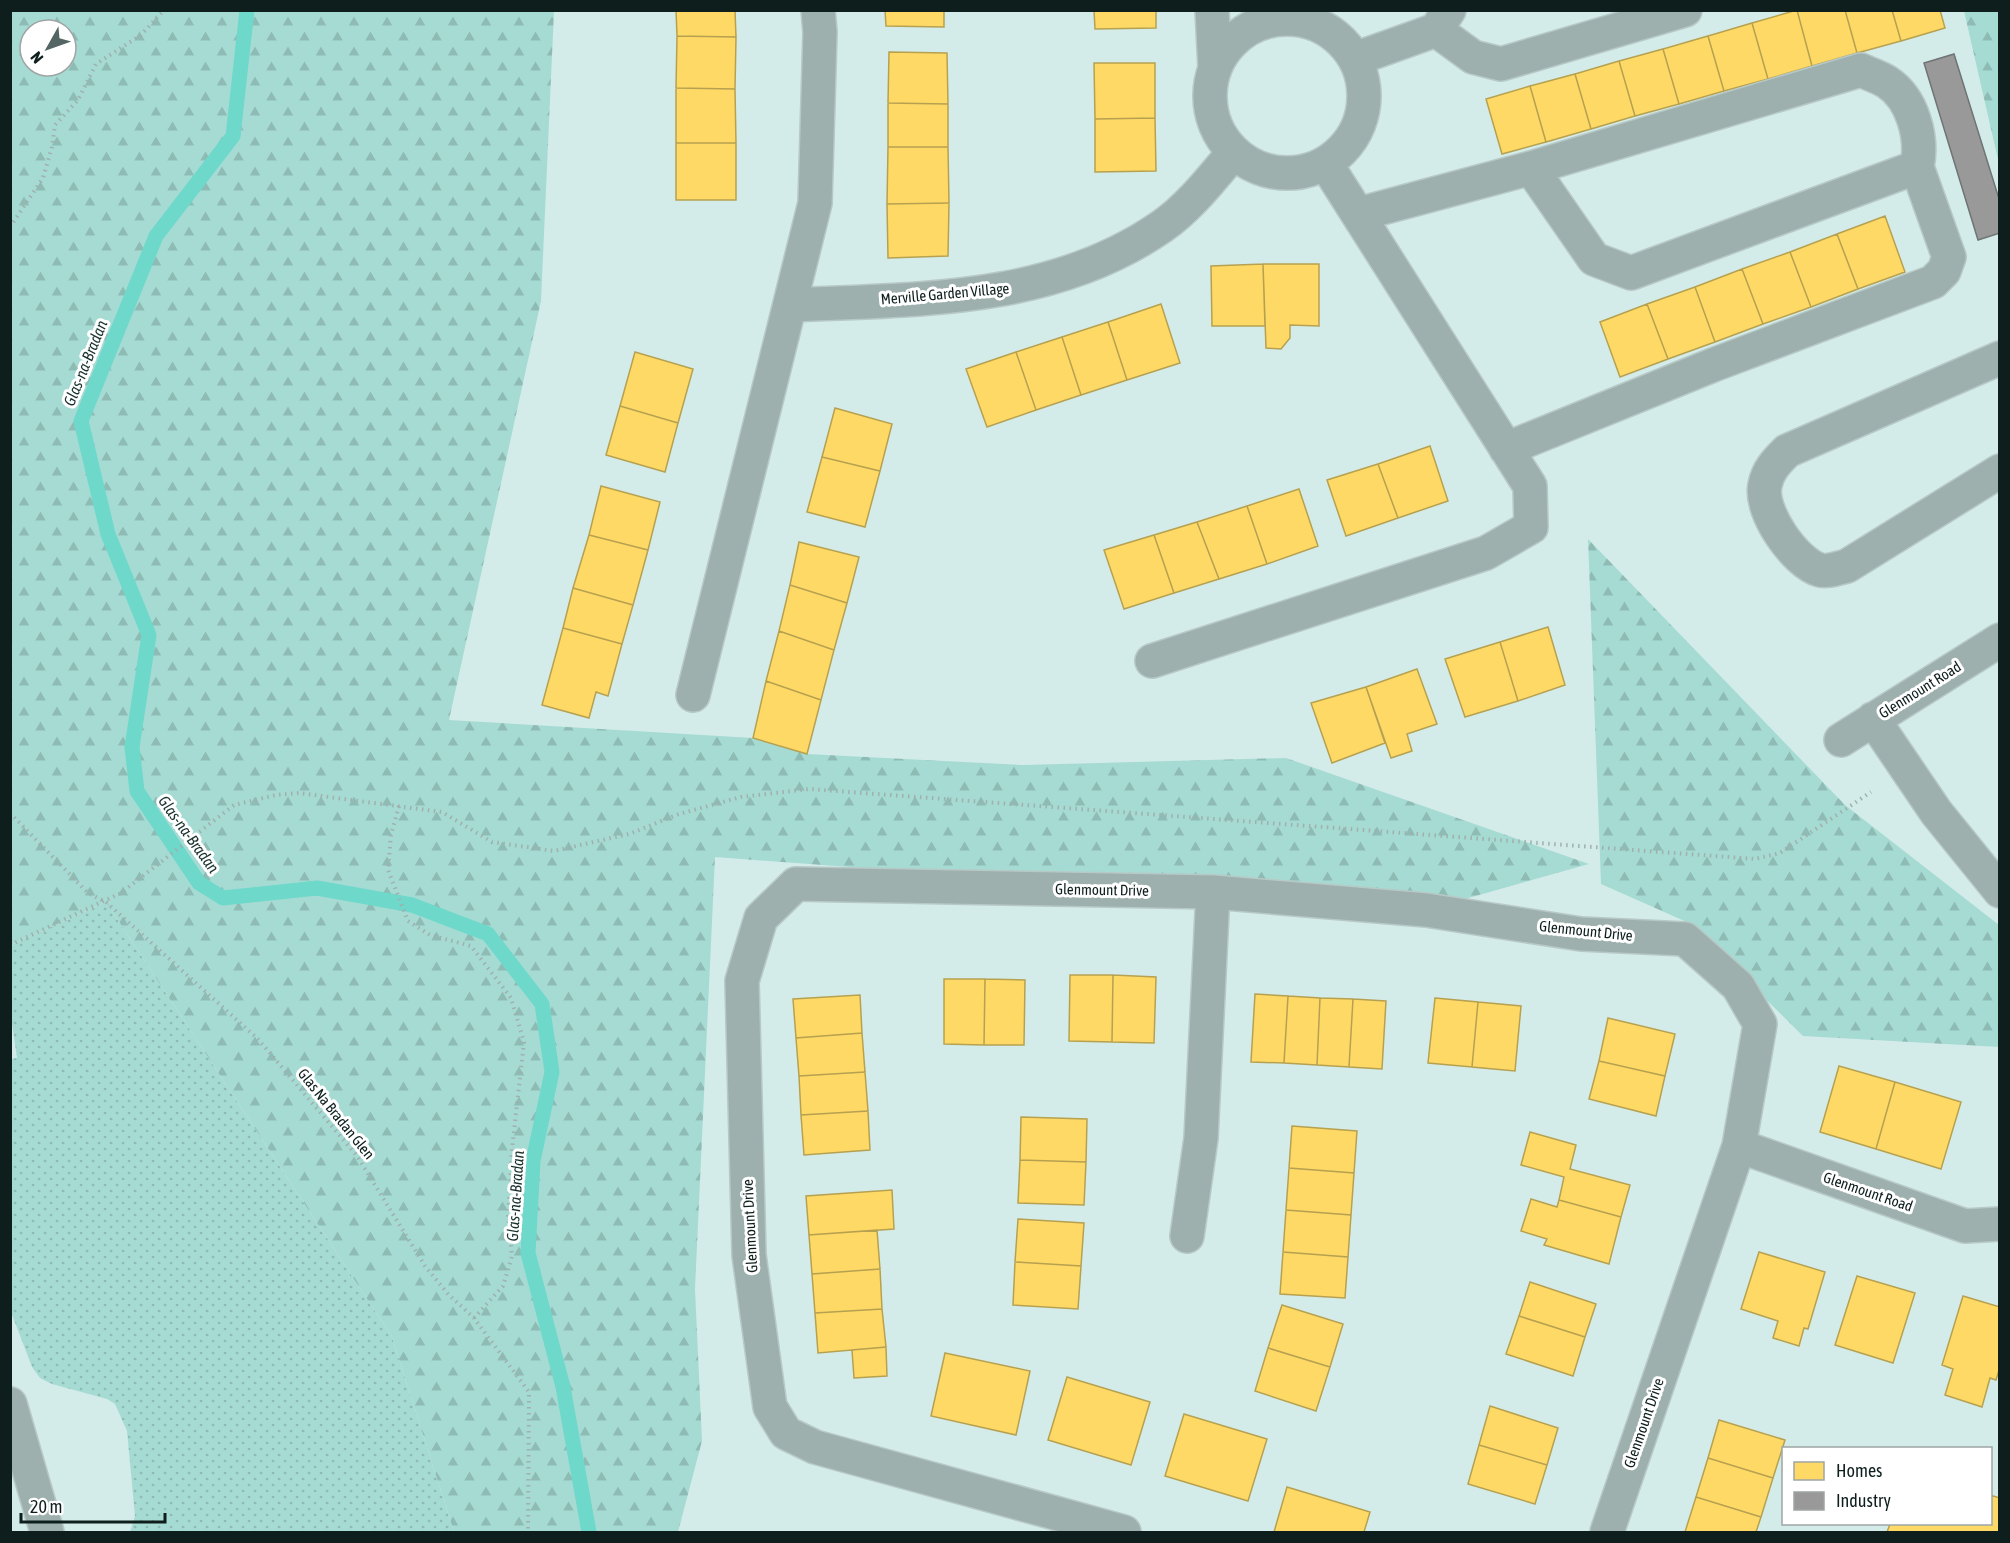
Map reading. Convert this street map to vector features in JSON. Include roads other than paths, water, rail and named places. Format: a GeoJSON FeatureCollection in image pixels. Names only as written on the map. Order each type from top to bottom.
{"type":"FeatureCollection","features":[{"type":"Feature","properties":{"kind":"street"},"geometry":{"type":"LineString","coordinates":[[693,695],[815,203],[820,32],[818,10]]}},
{"type":"Feature","properties":{"kind":"street"},"geometry":{"type":"LineString","coordinates":[[1212,10],[1215,68]]}},
{"type":"Feature","properties":{"kind":"street"},"geometry":{"type":"LineString","coordinates":[[1345,10],[1350,51],[1363,78],[1365,97],[1362,117],[1354,135],[1342,151],[1326,164],[1303,172],[1278,173],[1254,166],[1234,152],[1220,134],[1212,113],[1209,90],[1215,68],[1226,49],[1239,35],[1274,15],[1311,22],[1329,30],[1350,51]]}},
{"type":"Feature","properties":{"kind":"street"},"geometry":{"type":"LineString","coordinates":[[1350,51],[1443,20],[1473,57],[1501,64],[1685,10]]}},
{"type":"Feature","properties":{"kind":"street"},"geometry":{"type":"LineString","coordinates":[[1359,214],[1531,168],[1861,70],[1888,82],[1908,103],[1920,150],[1917,167],[1949,257],[1944,271],[1933,282],[1713,365],[1506,449]]}},
{"type":"Feature","properties":{"kind":"street","name":"Merville Garden Village"},"geometry":{"type":"LineString","coordinates":[[790,305],[940,298],[1013,289],[1100,261],[1161,227],[1204,187],[1234,152]]}},
{"type":"Feature","properties":{"kind":"street"},"geometry":{"type":"LineString","coordinates":[[1152,661],[1486,553],[1531,527],[1530,486],[1326,164]]}},
{"type":"Feature","properties":{"kind":"street"},"geometry":{"type":"LineString","coordinates":[[1531,168],[1594,259],[1631,273],[1917,167]]}},
{"type":"Feature","properties":{"kind":"street"},"geometry":{"type":"LineString","coordinates":[[2000,358],[1787,451],[1771,467],[1764,488],[1768,512],[1787,544],[1803,561],[1821,571],[1847,566],[2000,471]]}},
{"type":"Feature","properties":{"kind":"street","name":"Glenmount Road"},"geometry":{"type":"LineString","coordinates":[[1841,740],[2000,640]]}},
{"type":"Feature","properties":{"kind":"street"},"geometry":{"type":"LineString","coordinates":[[1874,719],[1960,845],[2000,891]]}},
{"type":"Feature","properties":{"kind":"street","name":"Glenmount Drive"},"geometry":{"type":"LineString","coordinates":[[1124,1533],[815,1447],[786,1433],[770,1407],[749,1255],[742,981],[760,918],[796,884],[1213,892],[1426,910],[1581,934],[1684,939],[1738,986],[1760,1024],[1739,1146],[1607,1533]]}},
{"type":"Feature","properties":{"kind":"street"},"geometry":{"type":"LineString","coordinates":[[1186,1236],[1201,1138],[1213,892]]}},
{"type":"Feature","properties":{"kind":"street","name":"Glenmount Road"},"geometry":{"type":"LineString","coordinates":[[1739,1146],[1965,1226],[2000,1224]]}},
{"type":"Feature","properties":{"kind":"street"},"geometry":{"type":"LineString","coordinates":[[10,1404],[47,1533]]}},
{"type":"Feature","properties":{"kind":"waterway","name":"Glas-na-Bradan"},"geometry":{"type":"LineString","coordinates":[[247,10],[233,136],[156,236],[81,421],[108,534],[149,635],[132,747],[137,791],[199,883],[223,898],[317,888],[412,905],[488,934],[542,1004],[552,1072],[533,1161],[528,1253],[563,1387],[589,1532]]}}]}
